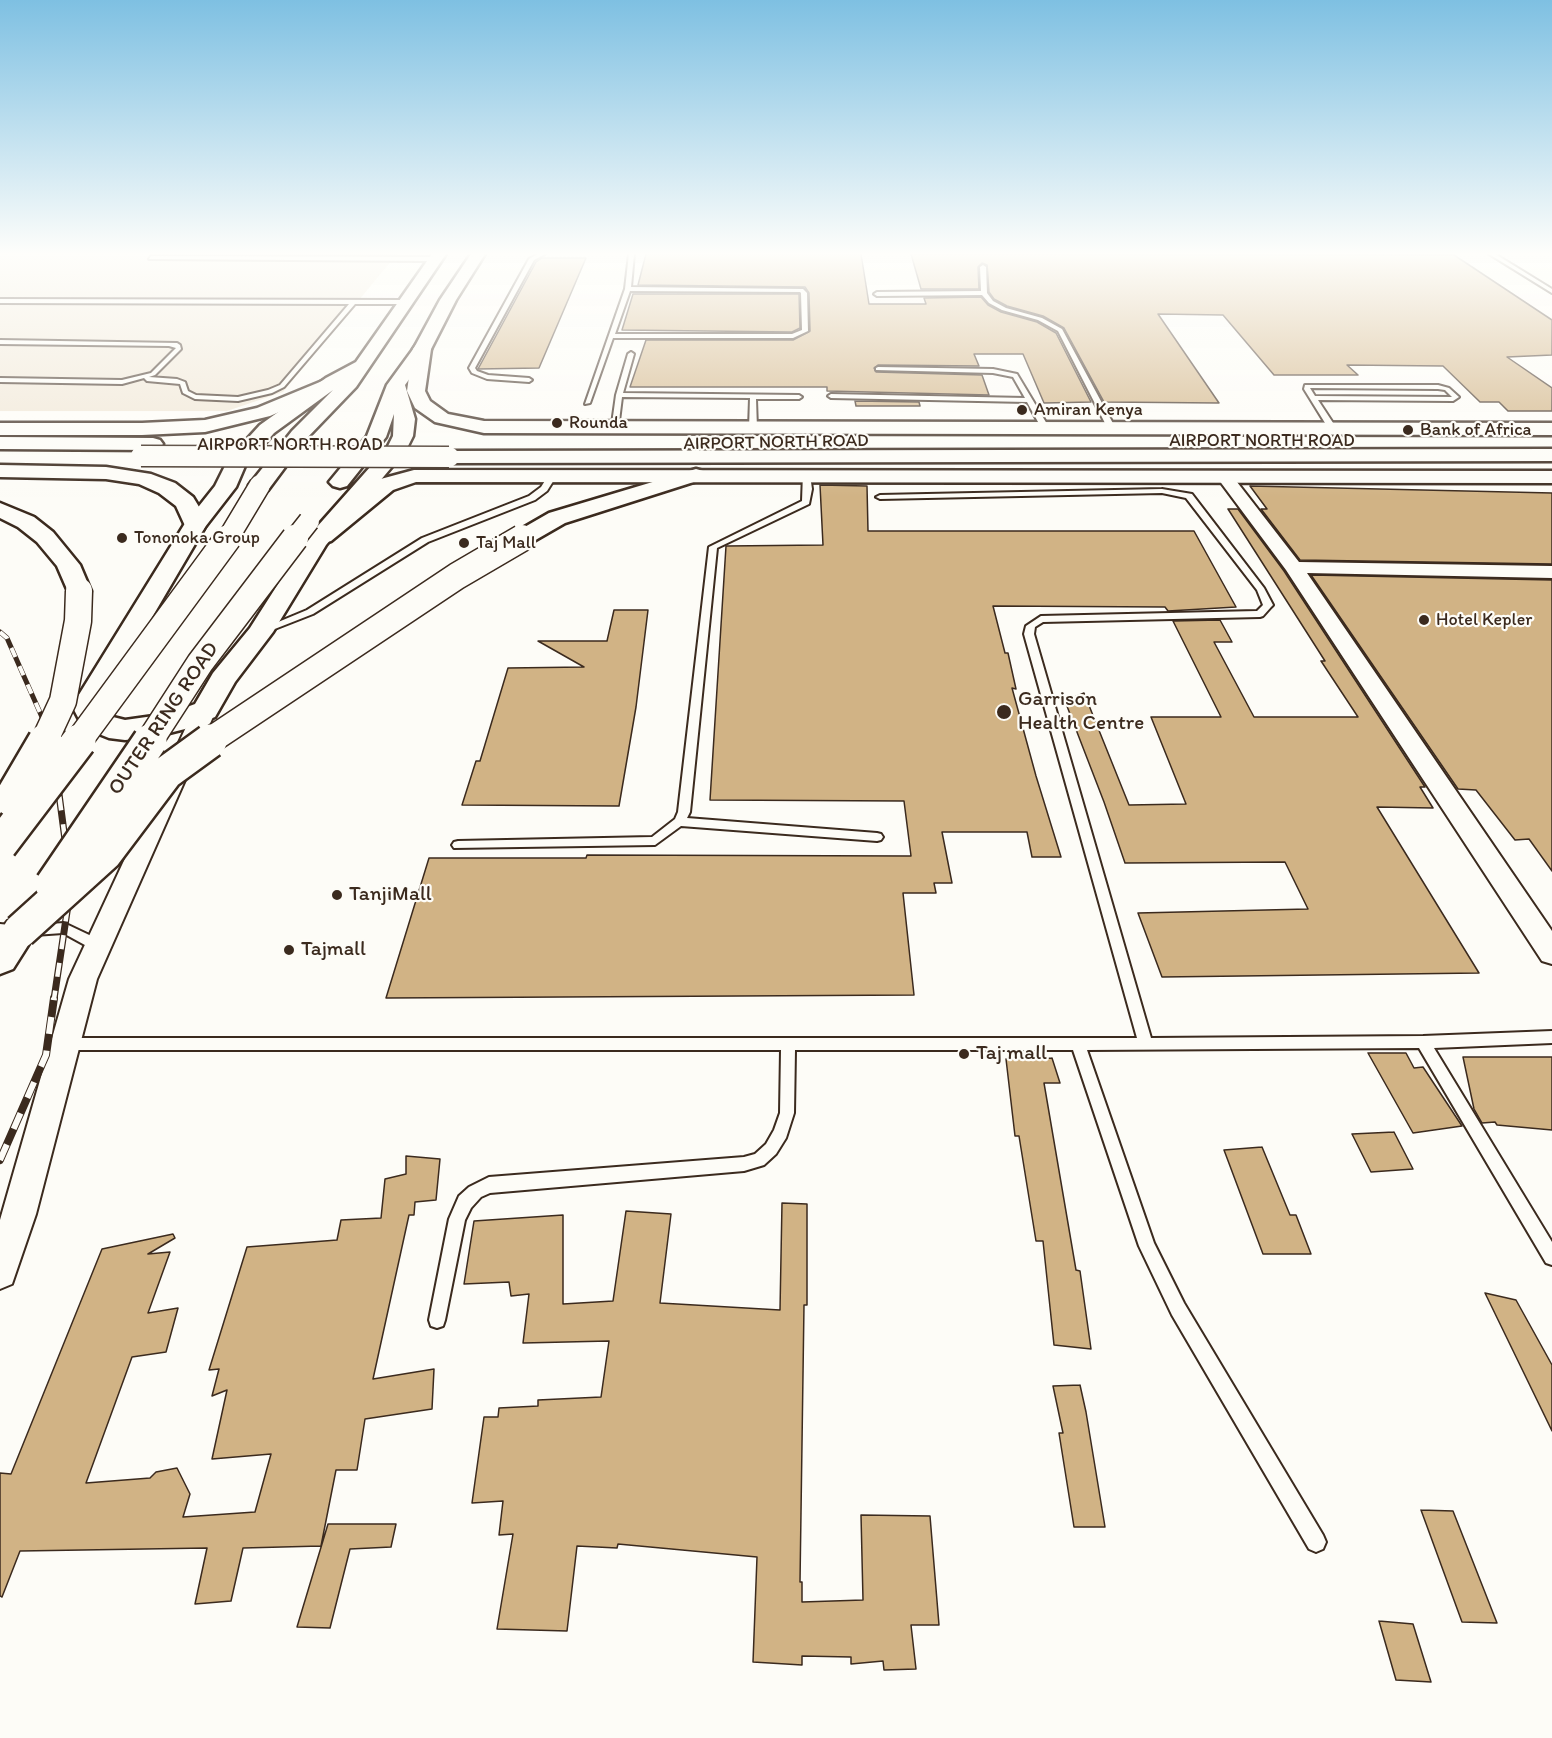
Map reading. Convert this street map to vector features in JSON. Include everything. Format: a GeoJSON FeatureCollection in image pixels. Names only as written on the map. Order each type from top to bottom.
{"type":"FeatureCollection","features":[{"type":"Feature","properties":{"kind":"main road"},"geometry":{"type":"LineString","coordinates":[[0,845],[225,543],[260,485],[299,435],[337,399],[383,335]]}},
{"type":"Feature","properties":{"kind":"main road"},"geometry":{"type":"LineString","coordinates":[[422,349],[429,335]]}},
{"type":"Feature","properties":{"kind":"main road","name":"OUTER RING ROAD"},"geometry":{"type":"LineString","coordinates":[[0,959],[10,930],[140,757],[200,663],[255,588],[376,436],[396,385],[422,349]]}},
{"type":"Feature","properties":{"kind":"main road","name":"AIRPORT NORTH ROAD"},"geometry":{"type":"LineString","coordinates":[[422,349],[422,363],[416,386],[418,397],[426,409],[442,418],[484,427],[1552,429]]}},
{"type":"Feature","properties":{"kind":"main road"},"geometry":{"type":"LineString","coordinates":[[362,366],[332,382],[258,437],[235,464],[225,487],[195,525],[86,706],[91,716],[99,723],[109,728],[125,730],[175,722],[205,710],[223,679],[260,632],[316,542],[396,450],[403,436],[405,419],[396,385]]}},
{"type":"Feature","properties":{"kind":"main road","name":"AIRPORT NORTH ROAD"},"geometry":{"type":"LineString","coordinates":[[0,429],[142,429],[204,426],[263,412],[332,382]]}},
{"type":"Feature","properties":{"kind":"main road","name":"AIRPORT NORTH ROAD"},"geometry":{"type":"LineString","coordinates":[[0,442],[962,448],[1552,455]]}},
{"type":"Feature","properties":{"kind":"main road","name":"AIRPORT NORTH ROAD"},"geometry":{"type":"LineString","coordinates":[[0,455],[461,457],[962,448],[1552,442]]}},
{"type":"Feature","properties":{"kind":"main road"},"geometry":{"type":"LineString","coordinates":[[1471,455],[1552,465]]}},
{"type":"Feature","properties":{"kind":"main road"},"geometry":{"type":"LineString","coordinates":[[0,471],[106,473],[144,478],[167,488],[185,502],[195,525]]}},
{"type":"Feature","properties":{"kind":"main road"},"geometry":{"type":"LineString","coordinates":[[10,930],[105,854],[166,773],[242,719],[457,576],[557,518],[696,475]]}},
{"type":"Feature","properties":{"kind":"main road","name":"AIRPORT NORTH ROAD"},"geometry":{"type":"LineString","coordinates":[[316,542],[385,485],[414,476],[1552,477]]}},
{"type":"Feature","properties":{"kind":"main road"},"geometry":{"type":"LineString","coordinates":[[0,510],[26,522],[45,537],[68,565],[79,591],[78,621],[63,701],[36,759],[0,815]]}},
{"type":"Feature","properties":{"kind":"street"},"geometry":{"type":"LineString","coordinates":[[1224,476],[1294,567],[1552,953]]}},
{"type":"Feature","properties":{"kind":"street"},"geometry":{"type":"LineString","coordinates":[[1294,567],[1552,572]]}},
{"type":"Feature","properties":{"kind":"street"},"geometry":{"type":"LineString","coordinates":[[0,1272],[19,1214],[83,979],[205,710]]}},
{"type":"Feature","properties":{"kind":"lane"},"geometry":{"type":"LineString","coordinates":[[138,379],[177,381],[183,383],[185,392],[195,397],[238,399],[270,392],[282,386],[325,335]]}},
{"type":"Feature","properties":{"kind":"lane"},"geometry":{"type":"LineString","coordinates":[[490,335],[472,368],[474,372],[487,377],[529,380]]}},
{"type":"Feature","properties":{"kind":"lane"},"geometry":{"type":"LineString","coordinates":[[587,404],[612,336],[795,335]]}},
{"type":"Feature","properties":{"kind":"lane"},"geometry":{"type":"LineString","coordinates":[[1063,335],[1112,429]]}},
{"type":"Feature","properties":{"kind":"lane"},"geometry":{"type":"LineString","coordinates":[[0,342],[177,345],[179,348],[153,374],[122,382],[0,380]]}},
{"type":"Feature","properties":{"kind":"lane"},"geometry":{"type":"LineString","coordinates":[[614,429],[619,395],[631,354]]}},
{"type":"Feature","properties":{"kind":"lane"},"geometry":{"type":"LineString","coordinates":[[878,369],[1015,375],[1046,429]]}},
{"type":"Feature","properties":{"kind":"lane"},"geometry":{"type":"LineString","coordinates":[[1313,398],[1453,399],[1456,397],[1447,389],[1438,387],[1307,386],[1313,398],[1333,429]]}},
{"type":"Feature","properties":{"kind":"lane"},"geometry":{"type":"LineString","coordinates":[[619,395],[799,397]]}},
{"type":"Feature","properties":{"kind":"lane"},"geometry":{"type":"LineString","coordinates":[[831,396],[1029,400]]}},
{"type":"Feature","properties":{"kind":"lane"},"geometry":{"type":"LineString","coordinates":[[753,398],[753,429]]}},
{"type":"Feature","properties":{"kind":"lane"},"geometry":{"type":"LineString","coordinates":[[260,632],[310,612],[424,540],[532,498],[544,489],[554,475]]}},
{"type":"Feature","properties":{"kind":"lane"},"geometry":{"type":"LineString","coordinates":[[458,845],[656,841],[679,822],[684,812],[713,547],[806,502],[808,489],[806,475]]}},
{"type":"Feature","properties":{"kind":"lane"},"geometry":{"type":"LineString","coordinates":[[880,497],[1162,490],[1189,496],[1261,590],[1268,604],[1260,614],[1041,619],[1031,626],[1029,634],[1146,1044]]}},
{"type":"Feature","properties":{"kind":"lane"},"geometry":{"type":"LineString","coordinates":[[679,822],[877,837]]}},
{"type":"Feature","properties":{"kind":"lane"},"geometry":{"type":"LineString","coordinates":[[10,930],[64,928],[99,946]]}},
{"type":"Feature","properties":{"kind":"lane"},"geometry":{"type":"LineString","coordinates":[[66,1044],[1146,1044],[1423,1042],[1552,1037]]}},
{"type":"Feature","properties":{"kind":"lane"},"geometry":{"type":"LineString","coordinates":[[1423,1042],[1552,1257]]}},
{"type":"Feature","properties":{"kind":"lane"},"geometry":{"type":"LineString","coordinates":[[1078,1043],[1147,1246],[1178,1309],[1316,1542]]}},
{"type":"Feature","properties":{"kind":"lane"},"geometry":{"type":"LineString","coordinates":[[437,1320],[457,1219],[465,1202],[475,1192],[489,1185],[744,1164],[759,1160],[771,1149],[781,1133],[787,1113],[788,1044]]}},
{"type":"Feature","properties":{"kind":"shaded area"},"geometry":{"type":"Polygon","coordinates":[[[0,335],[330,335],[283,392],[227,411],[0,411],[0,335]]]}},
{"type":"Feature","properties":{"kind":"building"},"geometry":{"type":"Polygon","coordinates":[[[496,335],[553,335],[539,368],[478,369],[496,335]]]}},
{"type":"Feature","properties":{"kind":"building"},"geometry":{"type":"Polygon","coordinates":[[[802,335],[1057,335],[1091,402],[1044,403],[1023,354],[974,354],[979,366],[878,365],[874,368],[876,372],[982,375],[989,395],[827,391],[827,387],[630,387],[646,340],[793,340],[802,335]]]}},
{"type":"Feature","properties":{"kind":"building"},"geometry":{"type":"Polygon","coordinates":[[[1068,335],[1172,335],[1219,403],[1104,402],[1068,335]]]}},
{"type":"Feature","properties":{"kind":"building"},"geometry":{"type":"Polygon","coordinates":[[[1240,335],[1552,335],[1552,355],[1507,357],[1552,388],[1552,411],[1508,411],[1499,402],[1480,402],[1443,366],[1347,365],[1358,375],[1274,375],[1240,335]]]}},
{"type":"Feature","properties":{"kind":"building"},"geometry":{"type":"Polygon","coordinates":[[[855,401],[919,402],[920,406],[856,406],[855,401]]]}},
{"type":"Feature","properties":{"kind":"building"},"geometry":{"type":"Polygon","coordinates":[[[820,485],[867,486],[868,531],[1194,531],[1236,607],[1168,611],[1165,607],[993,606],[1005,653],[1008,653],[1016,689],[1012,688],[1061,857],[1032,857],[1027,832],[942,832],[952,883],[934,883],[936,893],[903,893],[914,995],[386,998],[429,858],[586,858],[587,855],[911,856],[904,801],[710,800],[726,546],[823,545],[820,485]]]}},
{"type":"Feature","properties":{"kind":"building"},"geometry":{"type":"Polygon","coordinates":[[[1250,486],[1552,493],[1552,564],[1300,560],[1261,509],[1267,509],[1250,486]]]}},
{"type":"Feature","properties":{"kind":"building"},"geometry":{"type":"Polygon","coordinates":[[[1228,509],[1238,509],[1284,571],[1425,787],[1420,787],[1433,808],[1377,807],[1479,973],[1162,977],[1138,913],[1308,909],[1285,862],[1125,863],[1065,701],[1084,693],[1129,805],[1186,804],[1151,717],[1221,717],[1173,621],[1220,620],[1232,642],[1214,642],[1254,717],[1358,717],[1228,509]]]}},
{"type":"Feature","properties":{"kind":"building"},"geometry":{"type":"Polygon","coordinates":[[[1311,575],[1552,580],[1552,871],[1529,839],[1515,840],[1476,790],[1458,789],[1311,575]]]}},
{"type":"Feature","properties":{"kind":"building"},"geometry":{"type":"Polygon","coordinates":[[[614,610],[648,610],[636,707],[619,806],[462,805],[476,761],[480,761],[508,668],[584,667],[538,641],[607,641],[614,610]]]}},
{"type":"Feature","properties":{"kind":"building"},"geometry":{"type":"Polygon","coordinates":[[[1368,1053],[1406,1053],[1414,1068],[1423,1067],[1462,1126],[1413,1133],[1368,1053]]]}},
{"type":"Feature","properties":{"kind":"building"},"geometry":{"type":"Polygon","coordinates":[[[1463,1057],[1552,1057],[1552,1130],[1497,1125],[1495,1122],[1482,1123],[1474,1109],[1463,1057]]]}},
{"type":"Feature","properties":{"kind":"building"},"geometry":{"type":"Polygon","coordinates":[[[1052,1058],[1060,1083],[1044,1083],[1076,1270],[1080,1271],[1091,1349],[1054,1345],[1043,1241],[1036,1241],[1019,1136],[1015,1136],[1006,1059],[1052,1058]]]}},
{"type":"Feature","properties":{"kind":"building"},"geometry":{"type":"Polygon","coordinates":[[[1394,1132],[1413,1169],[1371,1172],[1352,1134],[1394,1132]]]}},
{"type":"Feature","properties":{"kind":"building"},"geometry":{"type":"Polygon","coordinates":[[[1262,1147],[1290,1215],[1296,1215],[1311,1254],[1263,1254],[1224,1150],[1262,1147]]]}},
{"type":"Feature","properties":{"kind":"building"},"geometry":{"type":"Polygon","coordinates":[[[406,1156],[440,1159],[436,1200],[415,1202],[414,1215],[409,1215],[373,1379],[434,1369],[432,1409],[365,1419],[357,1470],[336,1470],[321,1546],[243,1548],[231,1601],[195,1604],[207,1548],[20,1551],[2,1597],[0,1596],[0,1473],[11,1474],[102,1249],[173,1234],[175,1238],[148,1254],[170,1252],[148,1313],[178,1308],[166,1352],[132,1357],[86,1483],[150,1478],[156,1472],[177,1468],[190,1494],[183,1517],[255,1512],[271,1454],[212,1459],[227,1390],[212,1396],[219,1369],[209,1370],[247,1247],[337,1240],[341,1220],[381,1218],[385,1179],[406,1174],[406,1156]]]}},
{"type":"Feature","properties":{"kind":"building"},"geometry":{"type":"Polygon","coordinates":[[[782,1203],[807,1204],[807,1305],[804,1305],[800,1582],[802,1582],[802,1602],[863,1600],[861,1515],[930,1516],[939,1625],[911,1625],[916,1669],[884,1670],[883,1661],[851,1664],[851,1657],[802,1656],[802,1665],[753,1662],[757,1557],[618,1544],[617,1548],[577,1546],[567,1631],[497,1629],[513,1534],[499,1535],[503,1501],[472,1503],[484,1417],[498,1417],[499,1408],[538,1406],[538,1400],[601,1397],[609,1341],[523,1343],[529,1294],[511,1296],[509,1282],[464,1284],[474,1221],[563,1215],[563,1304],[613,1301],[626,1211],[671,1214],[660,1303],[780,1310],[782,1203]]]}},
{"type":"Feature","properties":{"kind":"building"},"geometry":{"type":"Polygon","coordinates":[[[1485,1293],[1516,1300],[1552,1365],[1552,1431],[1485,1293]]]}},
{"type":"Feature","properties":{"kind":"building"},"geometry":{"type":"Polygon","coordinates":[[[1080,1385],[1105,1527],[1074,1527],[1059,1433],[1063,1433],[1053,1386],[1080,1385]]]}},
{"type":"Feature","properties":{"kind":"building"},"geometry":{"type":"Polygon","coordinates":[[[1421,1510],[1453,1511],[1497,1623],[1462,1622],[1421,1510]]]}},
{"type":"Feature","properties":{"kind":"building"},"geometry":{"type":"Polygon","coordinates":[[[328,1524],[396,1524],[391,1547],[350,1549],[330,1628],[297,1627],[328,1524]]]}},
{"type":"Feature","properties":{"kind":"building"},"geometry":{"type":"Polygon","coordinates":[[[1379,1621],[1413,1624],[1431,1682],[1396,1680],[1379,1621]]]}},
{"type":"Feature","properties":{"kind":"railway"},"geometry":{"type":"LineString","coordinates":[[0,632],[7,638],[53,742]]}},
{"type":"Feature","properties":{"kind":"railway"},"geometry":{"type":"LineString","coordinates":[[52,741],[71,885],[54,999]]}},
{"type":"Feature","properties":{"kind":"railway"},"geometry":{"type":"LineString","coordinates":[[0,1160],[46,1055],[54,998]]}},
{"type":"Feature","properties":{"kind":"place","name":"Amiran Kenya"},"geometry":{"type":"Point","coordinates":[1022,410]}},
{"type":"Feature","properties":{"kind":"place","name":"Rounda"},"geometry":{"type":"Point","coordinates":[557,423]}},
{"type":"Feature","properties":{"kind":"place","name":"Bank of Africa"},"geometry":{"type":"Point","coordinates":[1408,430]}},
{"type":"Feature","properties":{"kind":"place","name":"Tononoka Group"},"geometry":{"type":"Point","coordinates":[122,538]}},
{"type":"Feature","properties":{"kind":"place","name":"Taj Mall"},"geometry":{"type":"Point","coordinates":[464,543]}},
{"type":"Feature","properties":{"kind":"place","name":"Hotel Kepler"},"geometry":{"type":"Point","coordinates":[1424,620]}},
{"type":"Feature","properties":{"kind":"place","name":"Garrison Health Centre"},"geometry":{"type":"Point","coordinates":[1004,712]}},
{"type":"Feature","properties":{"kind":"place","name":"TanjiMall"},"geometry":{"type":"Point","coordinates":[337,895]}},
{"type":"Feature","properties":{"kind":"place","name":"Tajmall"},"geometry":{"type":"Point","coordinates":[289,950]}},
{"type":"Feature","properties":{"kind":"place","name":"Taj mall"},"geometry":{"type":"Point","coordinates":[964,1054]}}]}
